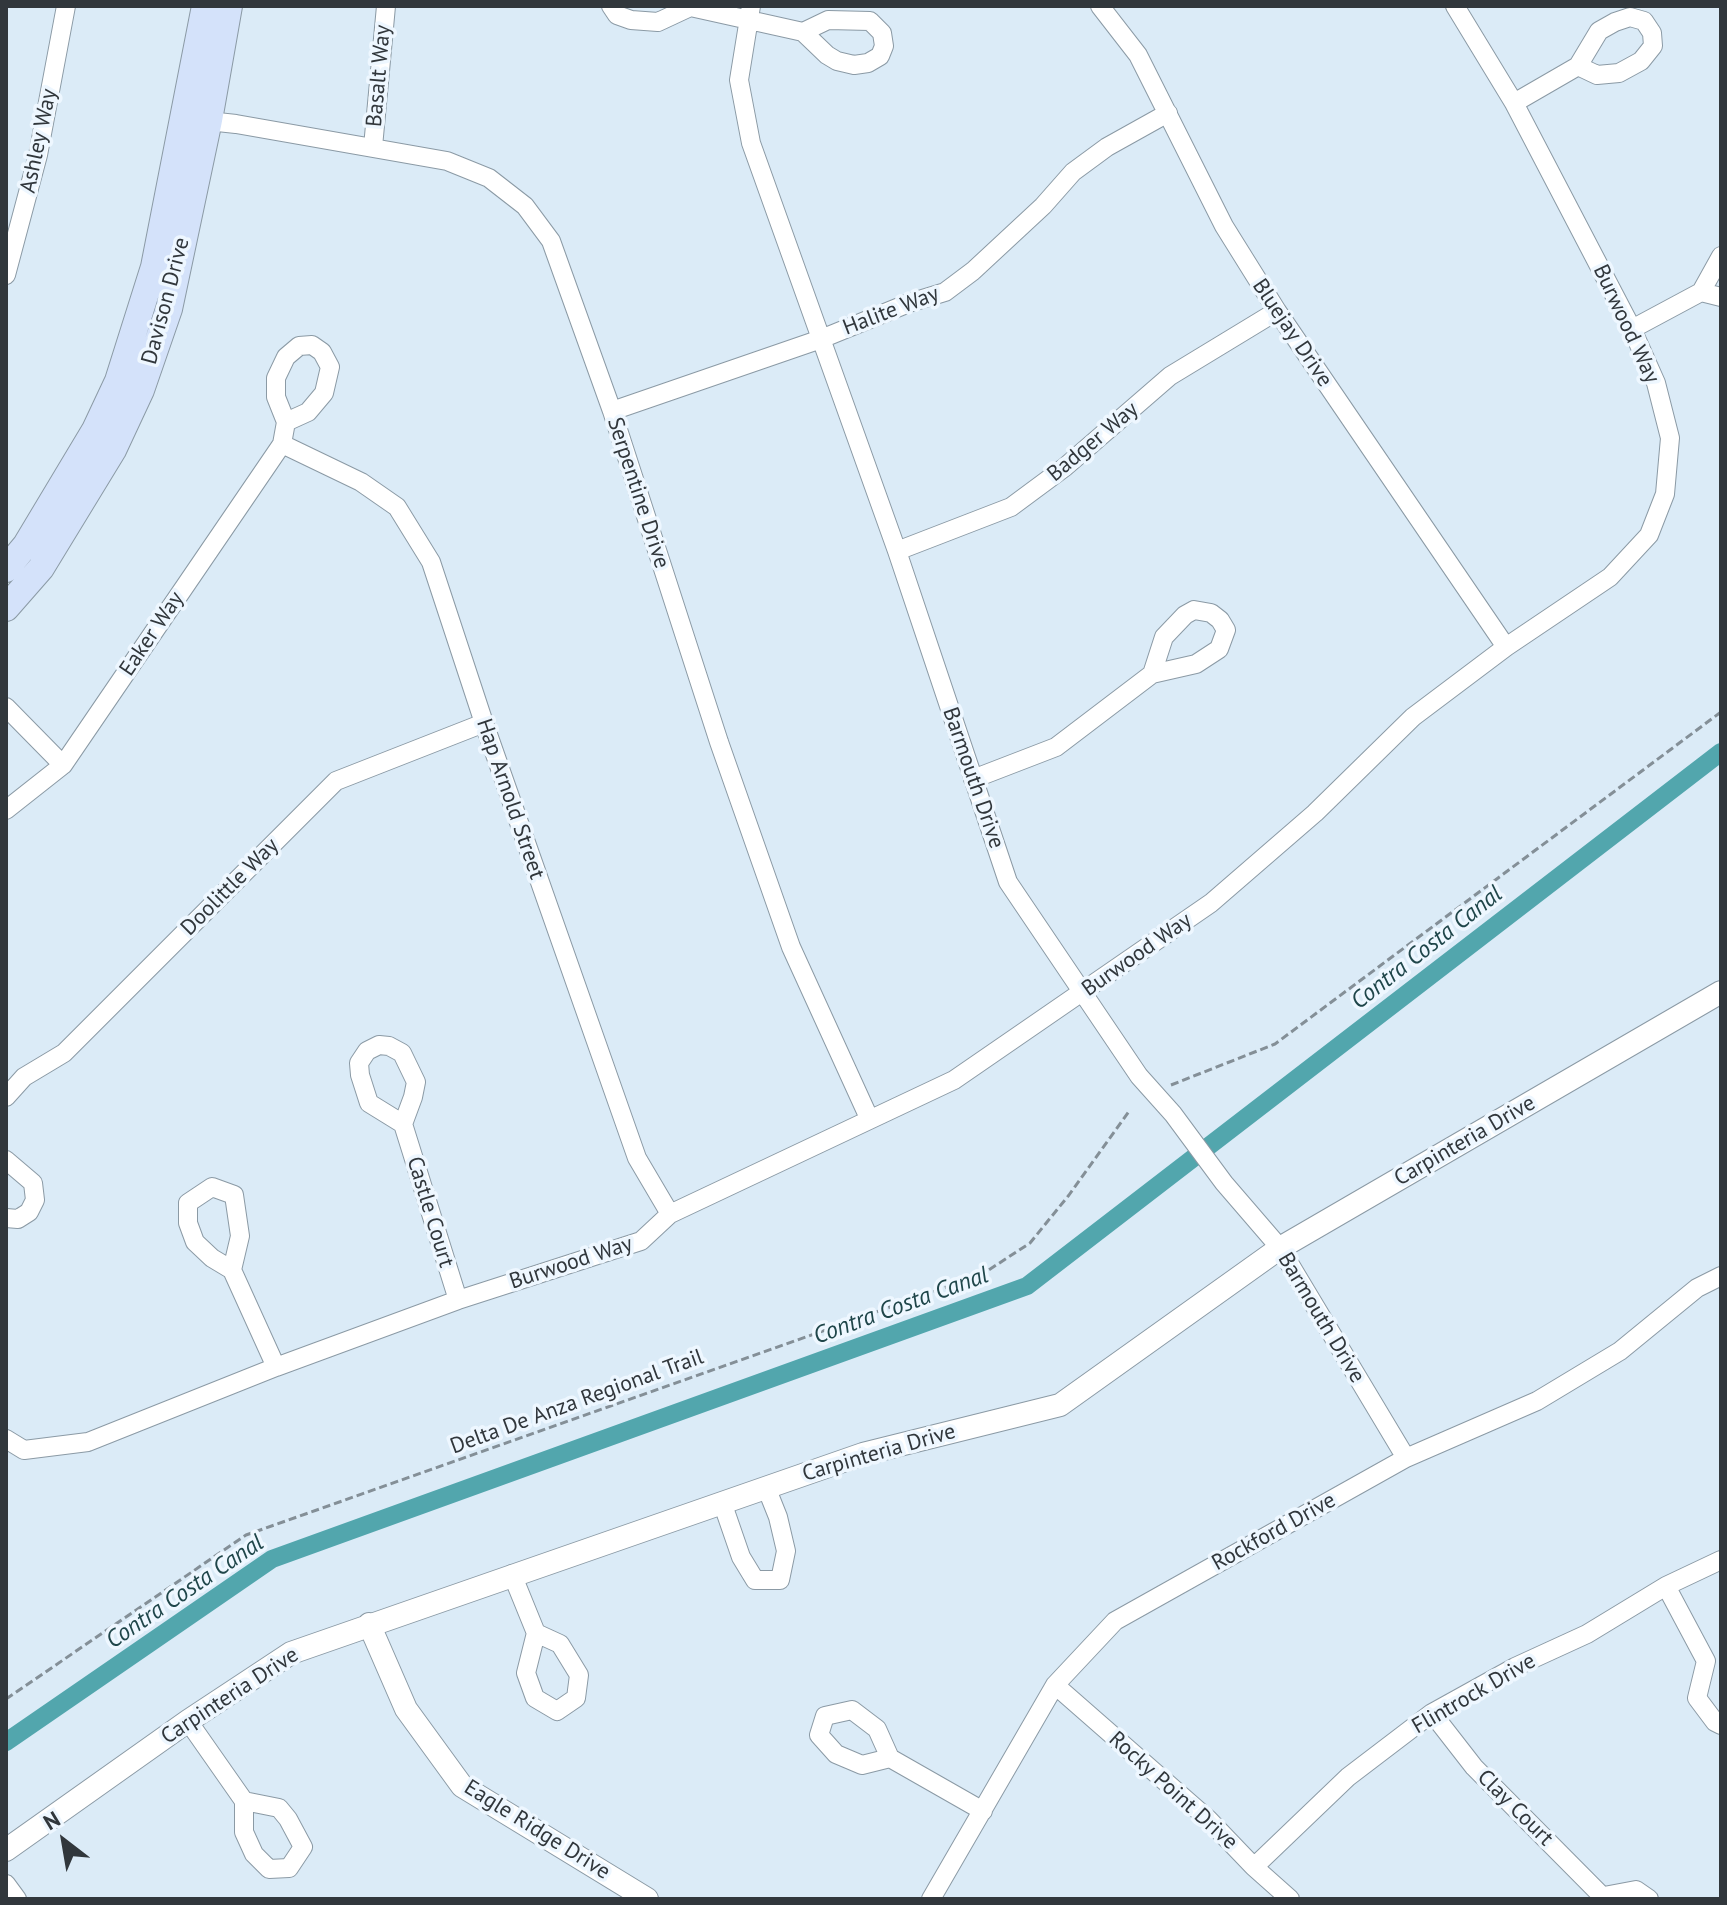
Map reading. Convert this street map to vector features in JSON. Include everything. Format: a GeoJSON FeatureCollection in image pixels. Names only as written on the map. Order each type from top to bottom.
{"type":"FeatureCollection","features":[{"type":"Feature","properties":{"kind":"main road","name":"Davison Drive"},"geometry":{"type":"LineString","coordinates":[[6,608],[41,568],[113,450],[141,390],[169,309],[197,120],[205,6]]}},
{"type":"Feature","properties":{"kind":"main road","name":"Davison Drive"},"geometry":{"type":"LineString","coordinates":[[6,569],[26,545],[95,430],[118,381],[229,6]]}},
{"type":"Feature","properties":{"kind":"street","name":"Ashley Way"},"geometry":{"type":"LineString","coordinates":[[6,275],[38,155],[66,6]]}},
{"type":"Feature","properties":{"kind":"street","name":"Basalt Way"},"geometry":{"type":"LineString","coordinates":[[373,147],[386,6]]}},
{"type":"Feature","properties":{"kind":"street"},"geometry":{"type":"LineString","coordinates":[[611,6],[617,15],[631,20],[658,22],[687,7],[749,12],[803,32]]}},
{"type":"Feature","properties":{"kind":"street","name":"Bluejay Drive"},"geometry":{"type":"LineString","coordinates":[[1100,6],[1138,55],[1224,226],[1277,311],[1506,647]]}},
{"type":"Feature","properties":{"kind":"street","name":"Burwood Way"},"geometry":{"type":"LineString","coordinates":[[6,1439],[24,1450],[88,1442],[276,1367],[458,1300],[641,1241],[670,1214],[954,1080],[1211,903],[1315,813],[1413,717],[1506,647],[1610,577],[1649,535],[1665,494],[1670,438],[1656,383],[1632,329],[1514,103],[1455,6]]}},
{"type":"Feature","properties":{"kind":"street","name":"Barmouth Drive"},"geometry":{"type":"LineString","coordinates":[[749,12],[739,80],[751,143],[897,551],[1008,882],[1139,1076],[1280,1248],[1406,1458]]}},
{"type":"Feature","properties":{"kind":"street"},"geometry":{"type":"LineString","coordinates":[[1514,103],[1578,66]]}},
{"type":"Feature","properties":{"kind":"street","name":"Halite Way"},"geometry":{"type":"LineString","coordinates":[[612,411],[821,339],[909,303],[945,292],[973,271],[1043,206],[1073,172],[1107,147],[1168,113]]}},
{"type":"Feature","properties":{"kind":"street","name":"Serpentine Drive"},"geometry":{"type":"LineString","coordinates":[[197,120],[447,161],[489,178],[525,206],[551,241],[612,411],[719,742],[791,947],[869,1118]]}},
{"type":"Feature","properties":{"kind":"street"},"geometry":{"type":"LineString","coordinates":[[1632,329],[1701,292],[1721,256]]}},
{"type":"Feature","properties":{"kind":"street"},"geometry":{"type":"LineString","coordinates":[[1701,292],[1721,297]]}},
{"type":"Feature","properties":{"kind":"street","name":"Badger Way"},"geometry":{"type":"LineString","coordinates":[[897,551],[1011,507],[1065,467],[1170,376],[1277,311]]}},
{"type":"Feature","properties":{"kind":"street"},"geometry":{"type":"LineString","coordinates":[[282,444],[286,422]]}},
{"type":"Feature","properties":{"kind":"street","name":"Hap Arnold Street"},"geometry":{"type":"LineString","coordinates":[[282,444],[361,482],[397,507],[431,562],[484,723],[637,1158],[670,1214]]}},
{"type":"Feature","properties":{"kind":"street","name":"Eaker Way"},"geometry":{"type":"LineString","coordinates":[[6,810],[63,765],[282,444]]}},
{"type":"Feature","properties":{"kind":"street"},"geometry":{"type":"LineString","coordinates":[[973,779],[1056,747],[1152,674]]}},
{"type":"Feature","properties":{"kind":"street"},"geometry":{"type":"LineString","coordinates":[[6,707],[63,765]]}},
{"type":"Feature","properties":{"kind":"street","name":"Doolittle Way"},"geometry":{"type":"LineString","coordinates":[[6,1097],[24,1077],[64,1053],[336,781],[484,723]]}},
{"type":"Feature","properties":{"kind":"street","name":"Carpinteria Drive"},"geometry":{"type":"LineString","coordinates":[[6,1850],[188,1721],[291,1653],[863,1454],[1060,1405],[1280,1248],[1721,992]]}},
{"type":"Feature","properties":{"kind":"street","name":"Castle Court"},"geometry":{"type":"LineString","coordinates":[[403,1124],[458,1300]]}},
{"type":"Feature","properties":{"kind":"street"},"geometry":{"type":"LineString","coordinates":[[6,1160],[33,1183],[35,1200],[29,1212],[18,1219],[6,1218]]}},
{"type":"Feature","properties":{"kind":"street"},"geometry":{"type":"LineString","coordinates":[[232,1270],[276,1367]]}},
{"type":"Feature","properties":{"kind":"street","name":"Rockford Drive"},"geometry":{"type":"LineString","coordinates":[[931,1899],[1055,1685],[1115,1621],[1406,1458],[1537,1401],[1620,1351],[1697,1288],[1721,1276]]}},
{"type":"Feature","properties":{"kind":"street"},"geometry":{"type":"LineString","coordinates":[[722,1502],[741,1557],[755,1580],[780,1580],[786,1551],[778,1517],[766,1487]]}},
{"type":"Feature","properties":{"kind":"street","name":"Flintrock Drive"},"geometry":{"type":"LineString","coordinates":[[1254,1867],[1348,1777],[1432,1713],[1515,1667],[1587,1634],[1666,1586],[1721,1560]]}},
{"type":"Feature","properties":{"kind":"street"},"geometry":{"type":"LineString","coordinates":[[512,1574],[536,1633]]}},
{"type":"Feature","properties":{"kind":"street"},"geometry":{"type":"LineString","coordinates":[[1666,1586],[1713,1662],[1697,1698],[1715,1722],[1721,1725]]}},
{"type":"Feature","properties":{"kind":"street","name":"Eagle Ridge Drive"},"geometry":{"type":"LineString","coordinates":[[369,1624],[406,1709],[462,1786],[641,1898]]}},
{"type":"Feature","properties":{"kind":"street","name":"Rocky Point Drive"},"geometry":{"type":"LineString","coordinates":[[1055,1685],[1208,1819],[1290,1899]]}},
{"type":"Feature","properties":{"kind":"street","name":"Clay Court"},"geometry":{"type":"LineString","coordinates":[[1432,1713],[1474,1767],[1605,1898],[1636,1890],[1649,1899]]}},
{"type":"Feature","properties":{"kind":"street"},"geometry":{"type":"LineString","coordinates":[[188,1721],[244,1801]]}},
{"type":"Feature","properties":{"kind":"street"},"geometry":{"type":"LineString","coordinates":[[890,1758],[983,1811]]}},
{"type":"Feature","properties":{"kind":"street"},"geometry":{"type":"LineString","coordinates":[[6,1884],[17,1899]]}},
{"type":"Feature","properties":{"kind":"path"},"geometry":{"type":"LineString","coordinates":[[1171,1085],[1275,1044],[1721,712]]}},
{"type":"Feature","properties":{"kind":"path","name":"Delta De Anza Regional Trail"},"geometry":{"type":"LineString","coordinates":[[6,1699],[246,1535],[981,1275],[1030,1243],[1130,1110]]}},
{"type":"Feature","properties":{"kind":"waterway","name":"Contra Costa Canal"},"geometry":{"type":"LineString","coordinates":[[6,1742],[272,1559],[1027,1286],[1721,752]]}}]}
